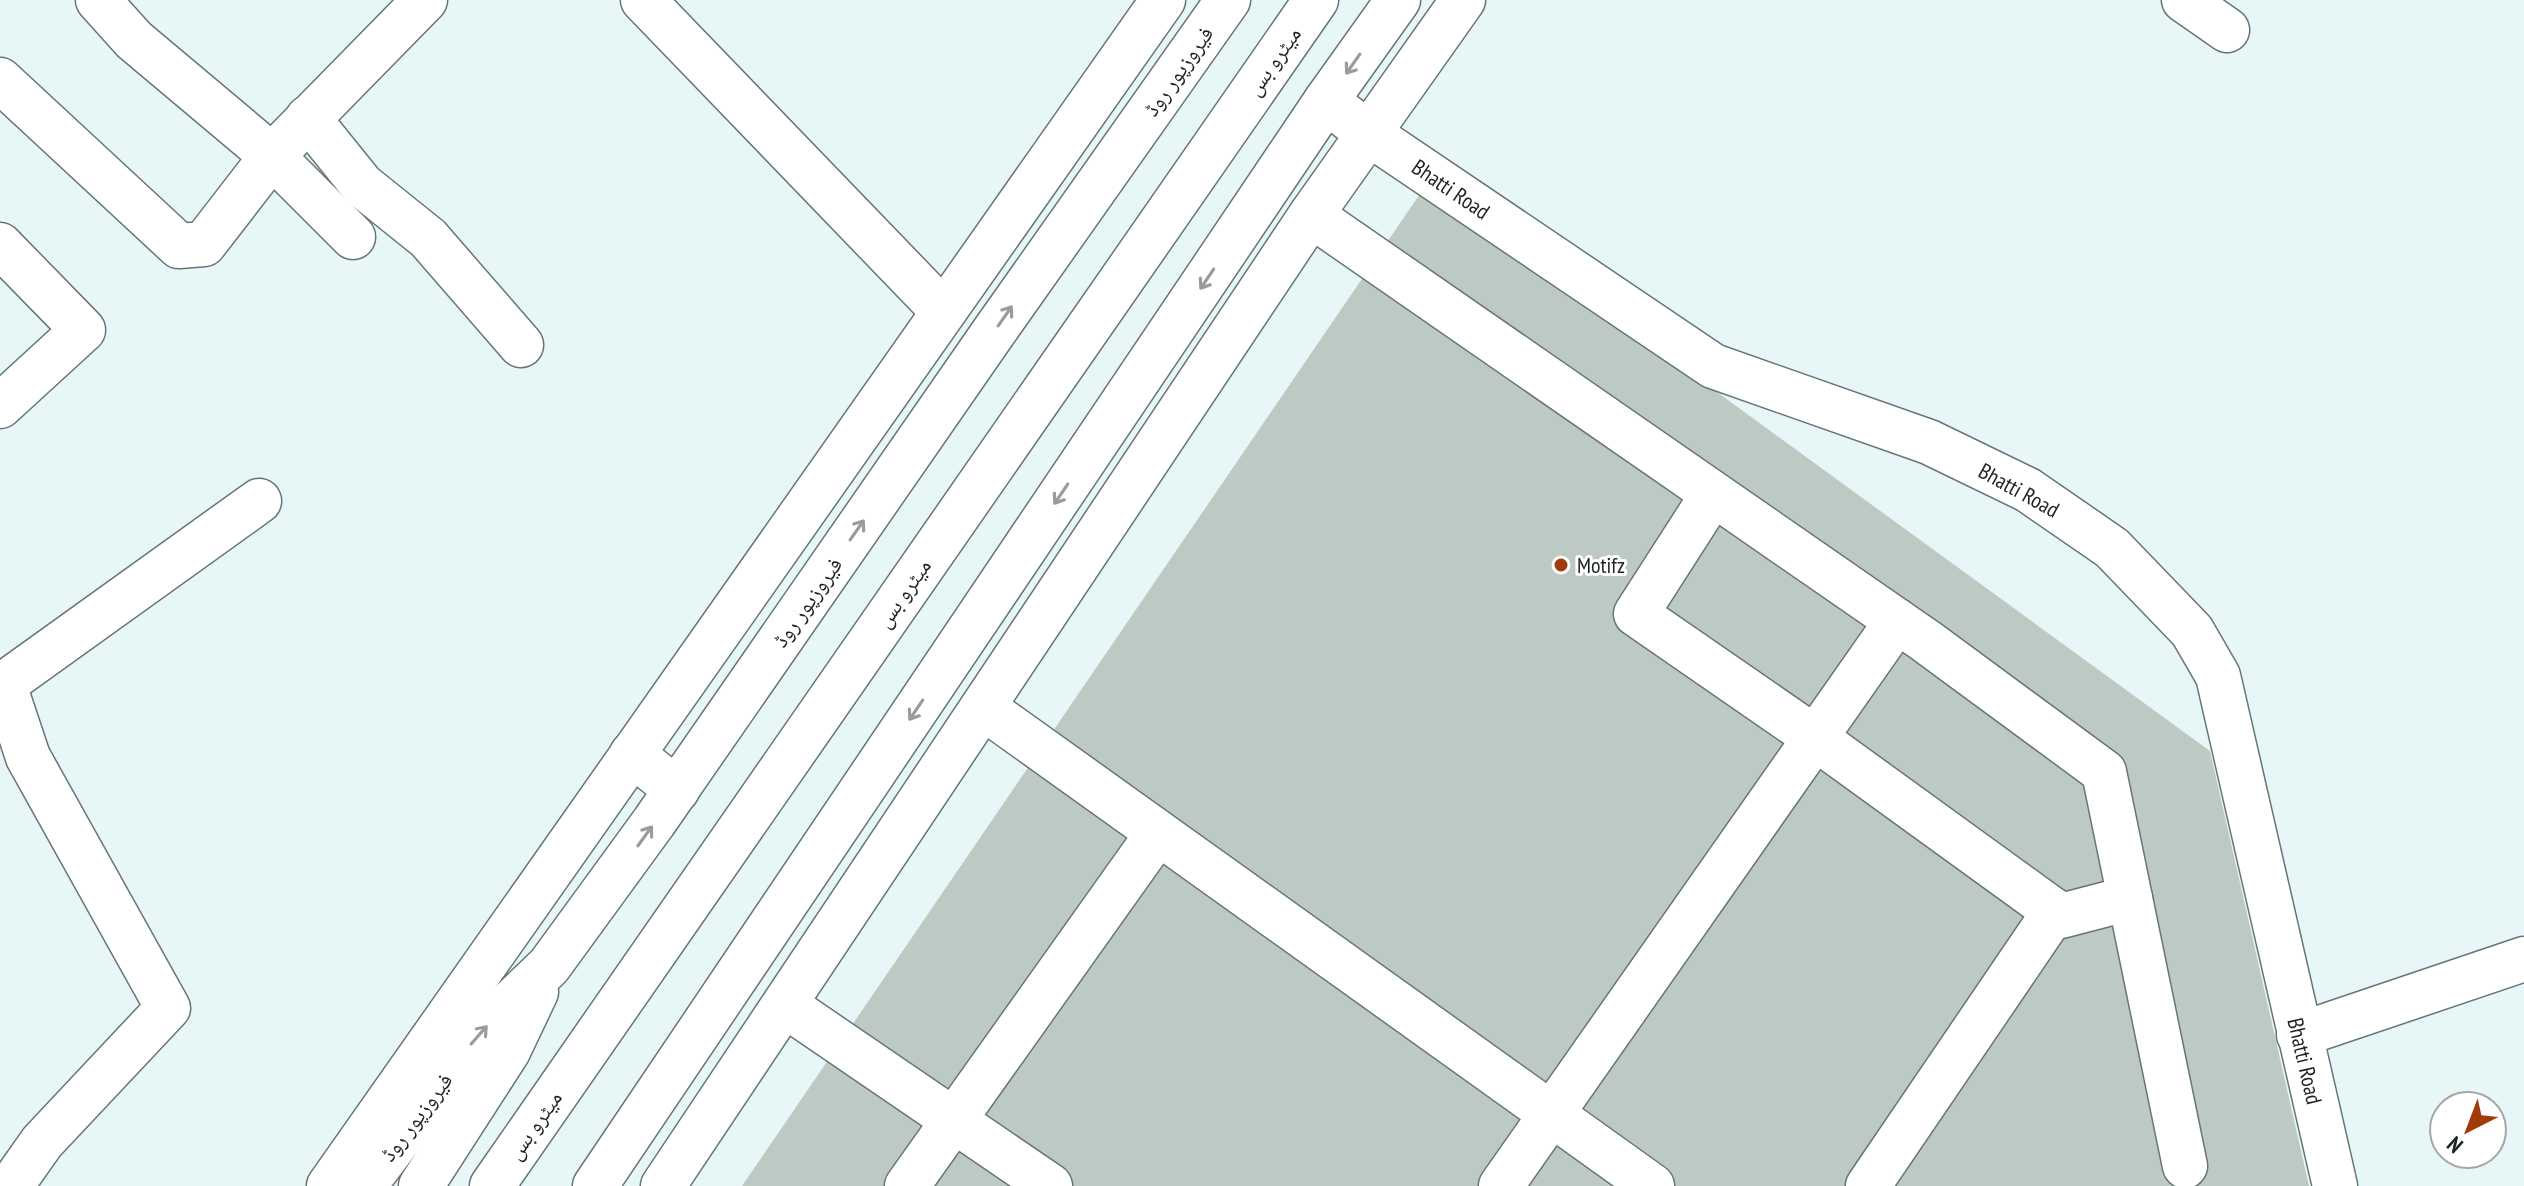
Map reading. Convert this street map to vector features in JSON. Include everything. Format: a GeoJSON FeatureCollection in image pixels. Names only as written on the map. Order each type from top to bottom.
{"type":"FeatureCollection","features":[{"type":"Feature","properties":{"kind":"street"},"geometry":{"type":"LineString","coordinates":[[98,0],[134,40],[272,156],[353,237]]}},
{"type":"Feature","properties":{"kind":"street"},"geometry":{"type":"LineString","coordinates":[[0,80],[179,246],[204,244],[272,156],[425,0]]}},
{"type":"Feature","properties":{"kind":"street"},"geometry":{"type":"LineString","coordinates":[[643,0],[943,311]]}},
{"type":"Feature","properties":{"kind":"street"},"geometry":{"type":"LineString","coordinates":[[329,1186],[1163,0]]}},
{"type":"Feature","properties":{"kind":"street","name":"فیروزپور روڈ"},"geometry":{"type":"LineString","coordinates":[[364,1186],[478,1034],[549,966],[677,790],[1228,0]]}},
{"type":"Feature","properties":{"kind":"street","name":"میٹرو بس"},"geometry":{"type":"LineString","coordinates":[[492,1186],[1316,0]]}},
{"type":"Feature","properties":{"kind":"street"},"geometry":{"type":"LineString","coordinates":[[651,1186],[604,1172],[1326,101],[1398,0]]}},
{"type":"Feature","properties":{"kind":"street"},"geometry":{"type":"LineString","coordinates":[[663,1186],[1311,215],[1463,0]]}},
{"type":"Feature","properties":{"kind":"street"},"geometry":{"type":"LineString","coordinates":[[2184,0],[2227,30]]}},
{"type":"Feature","properties":{"kind":"street","name":"Bhatti Road"},"geometry":{"type":"LineString","coordinates":[[1326,101],[1368,133],[1713,366],[1929,442],[2028,490],[2112,548],[2192,631],[2218,676],[2335,1186]]}},
{"type":"Feature","properties":{"kind":"street"},"geometry":{"type":"LineString","coordinates":[[308,118],[362,185],[428,238],[521,345]]}},
{"type":"Feature","properties":{"kind":"street"},"geometry":{"type":"LineString","coordinates":[[1311,215],[1897,621],[2104,772],[2185,1166]]}},
{"type":"Feature","properties":{"kind":"street"},"geometry":{"type":"LineString","coordinates":[[0,245],[83,330],[0,406]]}},
{"type":"Feature","properties":{"kind":"street"},"geometry":{"type":"LineString","coordinates":[[1713,494],[1636,614],[1814,737],[2061,916],[2130,898]]}},
{"type":"Feature","properties":{"kind":"street"},"geometry":{"type":"LineString","coordinates":[[11,1186],[42,1142],[168,1008],[28,757],[1,685],[259,501]]}},
{"type":"Feature","properties":{"kind":"street"},"geometry":{"type":"LineString","coordinates":[[1501,1186],[1897,621]]}},
{"type":"Feature","properties":{"kind":"street"},"geometry":{"type":"LineString","coordinates":[[984,708],[1652,1186]]}},
{"type":"Feature","properties":{"kind":"street"},"geometry":{"type":"LineString","coordinates":[[632,754],[677,790]]}},
{"type":"Feature","properties":{"kind":"street"},"geometry":{"type":"LineString","coordinates":[[907,1186],[1158,833]]}},
{"type":"Feature","properties":{"kind":"street"},"geometry":{"type":"LineString","coordinates":[[1868,1186],[2055,911]]}},
{"type":"Feature","properties":{"kind":"street"},"geometry":{"type":"LineString","coordinates":[[2299,1035],[2524,959]]}},
{"type":"Feature","properties":{"kind":"street"},"geometry":{"type":"LineString","coordinates":[[421,1186],[508,1051],[549,966]]}},
{"type":"Feature","properties":{"kind":"street"},"geometry":{"type":"LineString","coordinates":[[785,1005],[1050,1186]]}},
{"type":"Feature","properties":{"kind":"building","name":"Motifz"},"geometry":{"type":"Polygon","coordinates":[[[1422,191],[1699,379],[2210,751],[2309,1186],[742,1186],[1422,191]]]}},
{"type":"Feature","properties":{"kind":"place","name":"Motifz"},"geometry":{"type":"Point","coordinates":[1561,565]}}]}
